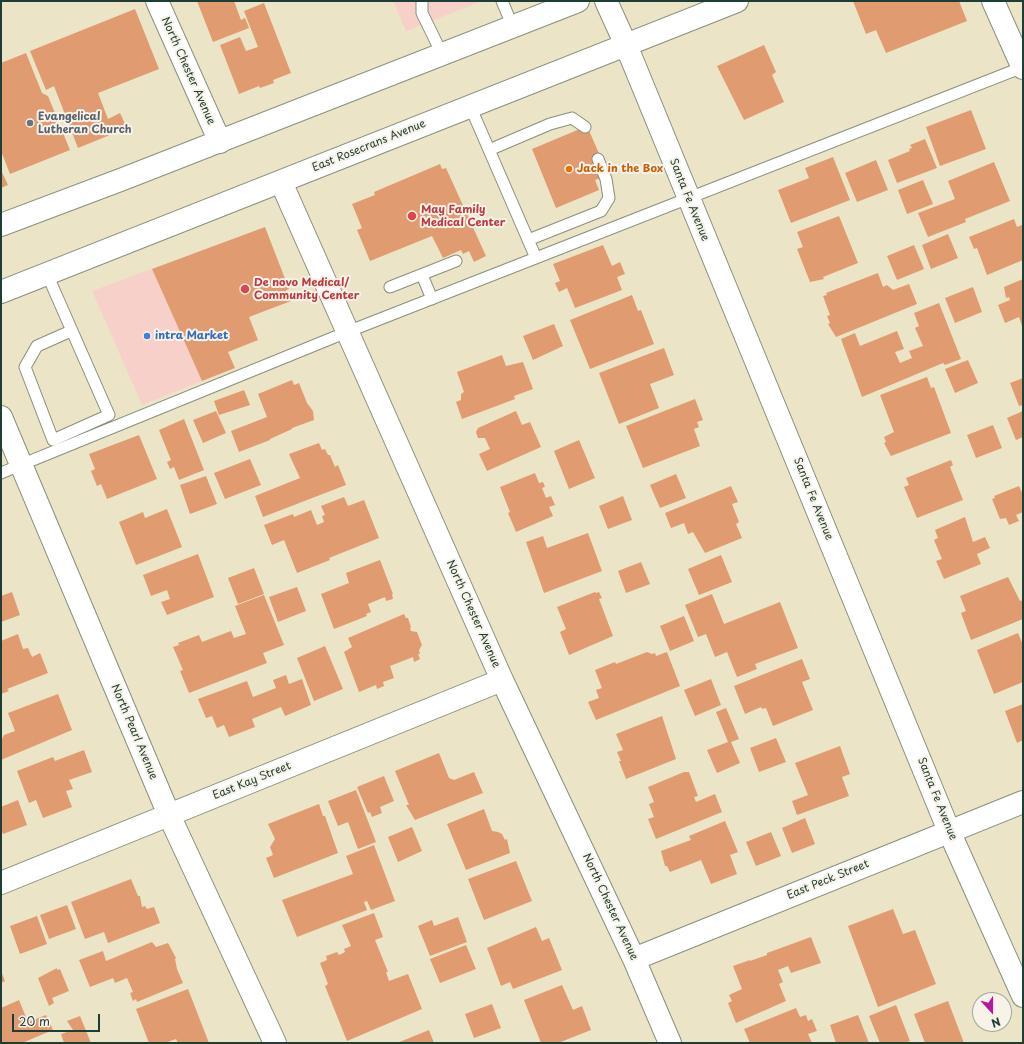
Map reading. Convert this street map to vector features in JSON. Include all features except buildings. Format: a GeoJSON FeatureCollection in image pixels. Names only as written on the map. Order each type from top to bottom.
{"type":"FeatureCollection","features":[{"type":"Feature","properties":{"kind":"street","name":"North Chester Avenue"},"geometry":{"type":"LineString","coordinates":[[157,1],[220,142]]}},
{"type":"Feature","properties":{"kind":"street"},"geometry":{"type":"LineString","coordinates":[[1,225],[220,142],[578,1]]}},
{"type":"Feature","properties":{"kind":"street","name":"Santa Fe Avenue"},"geometry":{"type":"LineString","coordinates":[[606,1],[626,45],[949,831],[1023,996]]}},
{"type":"Feature","properties":{"kind":"street","name":"East Rosecrans Avenue"},"geometry":{"type":"LineString","coordinates":[[1,292],[737,1]]}},
{"type":"Feature","properties":{"kind":"street"},"geometry":{"type":"LineString","coordinates":[[993,1],[1023,67]]}},
{"type":"Feature","properties":{"kind":"street","name":"North Chester Avenue"},"geometry":{"type":"LineString","coordinates":[[281,182],[502,680],[634,960],[670,1043]]}},
{"type":"Feature","properties":{"kind":"street","name":"North Pearl Avenue"},"geometry":{"type":"LineString","coordinates":[[1,417],[169,815],[275,1043]]}},
{"type":"Feature","properties":{"kind":"street","name":"East Kay Street"},"geometry":{"type":"LineString","coordinates":[[1,883],[502,680]]}},
{"type":"Feature","properties":{"kind":"street","name":"East Peck Street"},"geometry":{"type":"LineString","coordinates":[[634,960],[1023,802]]}},
{"type":"Feature","properties":{"kind":"lane"},"geometry":{"type":"LineString","coordinates":[[422,1],[422,13],[442,54]]}},
{"type":"Feature","properties":{"kind":"lane"},"geometry":{"type":"LineString","coordinates":[[502,1],[513,26]]}},
{"type":"Feature","properties":{"kind":"lane"},"geometry":{"type":"LineString","coordinates":[[1,473],[347,332],[688,197],[1023,67]]}},
{"type":"Feature","properties":{"kind":"lane"},"geometry":{"type":"LineString","coordinates":[[470,106],[536,258]]}},
{"type":"Feature","properties":{"kind":"lane"},"geometry":{"type":"LineString","coordinates":[[489,150],[550,124],[572,118],[585,126]]}},
{"type":"Feature","properties":{"kind":"lane"},"geometry":{"type":"LineString","coordinates":[[528,240],[601,211],[609,198],[606,179],[598,158]]}},
{"type":"Feature","properties":{"kind":"lane"},"geometry":{"type":"LineString","coordinates":[[390,287],[456,261]]}},
{"type":"Feature","properties":{"kind":"lane"},"geometry":{"type":"LineString","coordinates":[[47,274],[109,415],[53,440],[25,367],[37,346],[71,331]]}},
{"type":"Feature","properties":{"kind":"lane"},"geometry":{"type":"LineString","coordinates":[[422,275],[432,299]]}},
{"type":"Feature","properties":{"kind":"shaded area"},"geometry":{"type":"Polygon","coordinates":[[[393,1],[482,1],[406,31],[393,1]]]}},
{"type":"Feature","properties":{"kind":"shaded area","name":"intra Market"},"geometry":{"type":"Polygon","coordinates":[[[152,269],[202,381],[142,405],[92,291],[152,269]]]}},
{"type":"Feature","properties":{"kind":"place","name":"Evangelical Lutheran Church"},"geometry":{"type":"Point","coordinates":[30,123]}},
{"type":"Feature","properties":{"kind":"place","name":"Jack in the Box"},"geometry":{"type":"Point","coordinates":[569,169]}},
{"type":"Feature","properties":{"kind":"place","name":"May Family Medical Center"},"geometry":{"type":"Point","coordinates":[412,216]}},
{"type":"Feature","properties":{"kind":"place","name":"De novo Medical/ Community Center"},"geometry":{"type":"Point","coordinates":[245,289]}},
{"type":"Feature","properties":{"kind":"place","name":"intra Market"},"geometry":{"type":"Point","coordinates":[147,336]}}]}
